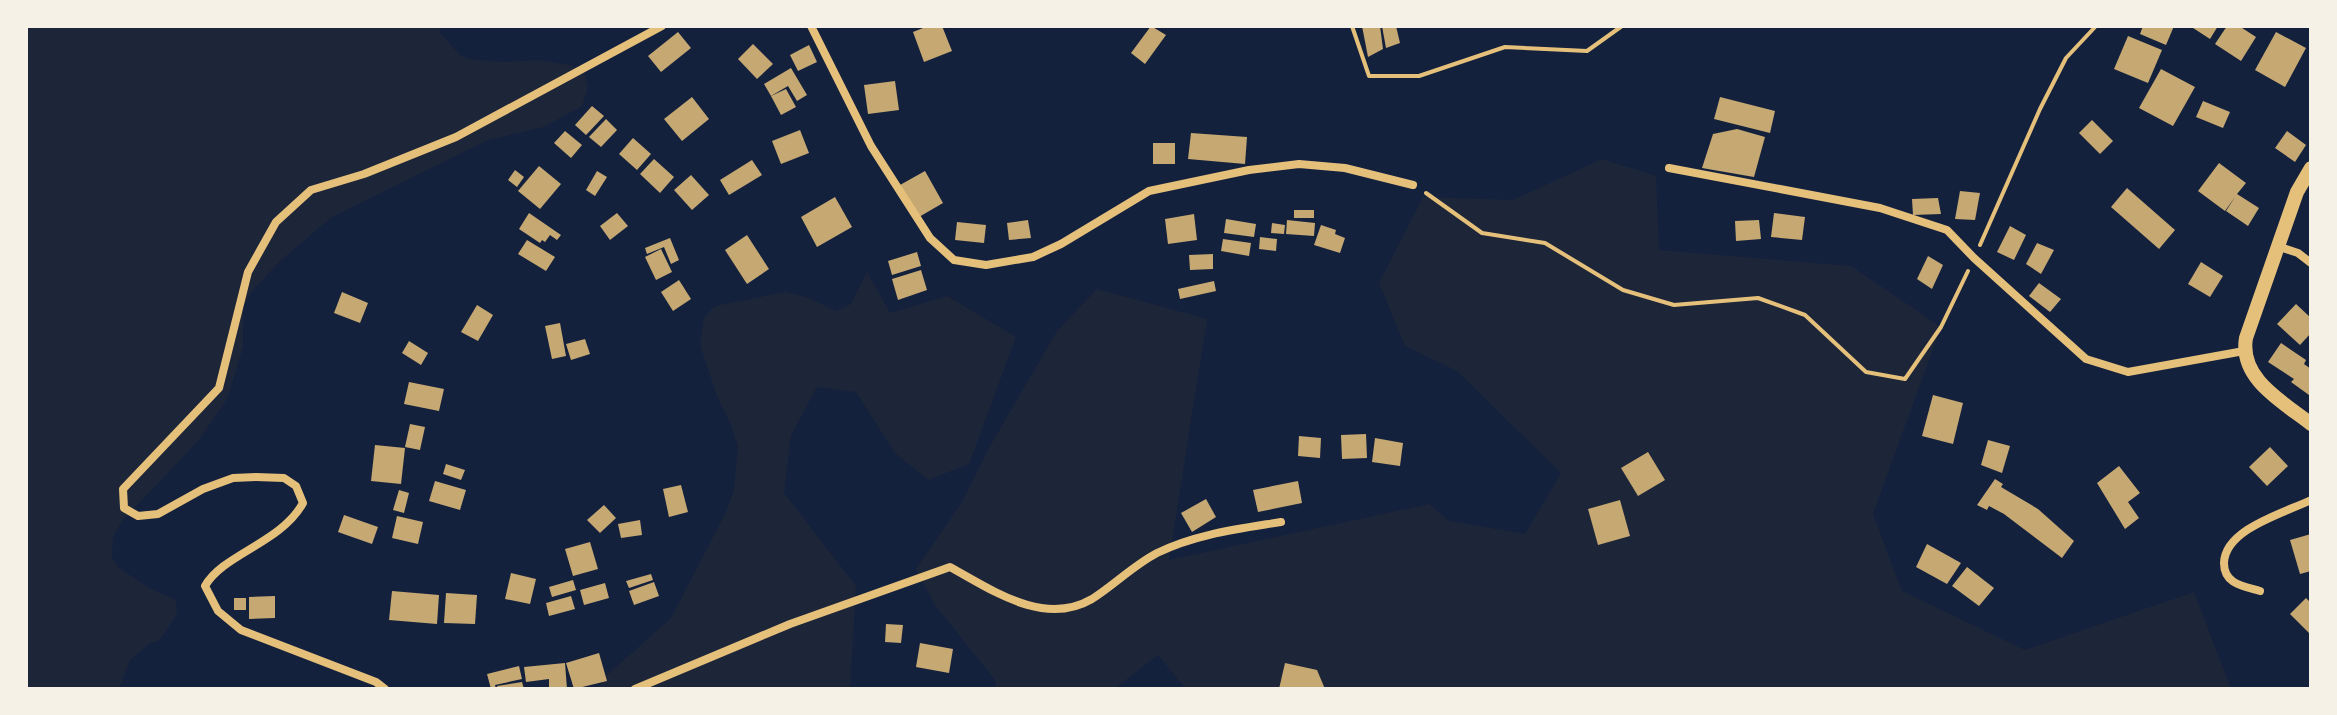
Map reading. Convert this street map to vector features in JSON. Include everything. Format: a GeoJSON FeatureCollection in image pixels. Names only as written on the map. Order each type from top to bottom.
{"type":"FeatureCollection","features":[{"type":"Feature","properties":{"kind":"main road"},"geometry":{"type":"LineString","coordinates":[[2311,168],[2297,192],[2244,351],[2259,383],[2311,424]]}},
{"type":"Feature","properties":{"kind":"street"},"geometry":{"type":"LineString","coordinates":[[385,689],[376,682],[241,630],[209,599],[205,586],[210,576],[266,540],[296,516],[303,503],[296,486],[284,478],[233,478],[203,489],[158,514],[138,516],[124,508],[123,489],[219,388],[248,272],[276,222],[311,190],[364,174],[456,137],[662,26]]}},
{"type":"Feature","properties":{"kind":"street"},"geometry":{"type":"LineString","coordinates":[[811,26],[871,146],[930,238],[954,260],[986,265],[1033,257],[1061,244],[1149,191],[1249,170],[1299,164],[1345,168],[1413,185]]}},
{"type":"Feature","properties":{"kind":"street"},"geometry":{"type":"LineString","coordinates":[[1669,168],[1880,208],[1947,230],[2086,359],[2128,372],[2244,351]]}},
{"type":"Feature","properties":{"kind":"street"},"geometry":{"type":"LineString","coordinates":[[2280,247],[2298,253],[2311,263]]}},
{"type":"Feature","properties":{"kind":"street"},"geometry":{"type":"LineString","coordinates":[[2260,591],[2233,584],[2224,571],[2224,554],[2238,534],[2311,500]]}},
{"type":"Feature","properties":{"kind":"street"},"geometry":{"type":"LineString","coordinates":[[635,689],[790,624],[950,567],[1008,599],[1039,608],[1069,608],[1090,600],[1154,555],[1189,539],[1281,522]]}},
{"type":"Feature","properties":{"kind":"path"},"geometry":{"type":"LineString","coordinates":[[1352,26],[1369,76],[1419,76],[1505,47],[1587,51],[1622,26]]}},
{"type":"Feature","properties":{"kind":"path"},"geometry":{"type":"LineString","coordinates":[[1413,185],[1482,233],[1545,243],[1623,290],[1674,305],[1758,298],[1805,315],[1866,372],[1905,379],[1941,327],[2066,58],[2096,26]]}},
{"type":"Feature","properties":{"kind":"shaded area"},"geometry":{"type":"Polygon","coordinates":[[[26,26],[441,26],[440,33],[461,56],[475,60],[538,60],[569,65],[584,73],[588,86],[582,106],[544,127],[488,140],[332,217],[281,260],[253,290],[243,307],[243,347],[227,399],[199,440],[123,520],[113,536],[112,557],[118,567],[149,588],[176,600],[177,614],[160,640],[149,644],[130,660],[119,689],[26,689],[26,26]]]}},
{"type":"Feature","properties":{"kind":"shaded area"},"geometry":{"type":"Polygon","coordinates":[[[1602,159],[1656,176],[1659,250],[1851,266],[1941,327],[1873,514],[1902,591],[2025,650],[2194,592],[2231,689],[1186,689],[1158,655],[1114,689],[996,689],[995,680],[935,605],[916,569],[962,502],[990,446],[1057,331],[1097,289],[1207,319],[1169,560],[1429,504],[1449,521],[1525,534],[1561,473],[1457,371],[1405,346],[1379,283],[1423,197],[1513,200],[1602,159]]]}},
{"type":"Feature","properties":{"kind":"shaded area"},"geometry":{"type":"Polygon","coordinates":[[[867,272],[890,313],[947,296],[1016,337],[969,464],[928,480],[895,453],[856,392],[817,387],[791,435],[784,493],[856,586],[850,689],[597,689],[607,675],[671,618],[726,512],[734,489],[738,447],[700,345],[704,317],[715,306],[785,292],[809,298],[836,311],[851,304],[867,272]]]}},
{"type":"Feature","properties":{"kind":"building"},"geometry":{"type":"Polygon","coordinates":[[[928,26],[942,26],[952,51],[924,62],[913,32],[928,26]]]}},
{"type":"Feature","properties":{"kind":"building"},"geometry":{"type":"Polygon","coordinates":[[[1151,26],[1166,35],[1145,64],[1131,53],[1151,26]]]}},
{"type":"Feature","properties":{"kind":"building"},"geometry":{"type":"Polygon","coordinates":[[[1362,26],[1380,26],[1383,49],[1368,57],[1362,26]]]}},
{"type":"Feature","properties":{"kind":"building"},"geometry":{"type":"Polygon","coordinates":[[[1382,26],[1396,26],[1400,43],[1386,48],[1382,26]]]}},
{"type":"Feature","properties":{"kind":"building"},"geometry":{"type":"Polygon","coordinates":[[[2143,26],[2174,26],[2166,45],[2140,34],[2143,26]]]}},
{"type":"Feature","properties":{"kind":"building"},"geometry":{"type":"Polygon","coordinates":[[[2190,26],[2218,26],[2210,39],[2190,26]]]}},
{"type":"Feature","properties":{"kind":"building"},"geometry":{"type":"Polygon","coordinates":[[[2227,26],[2239,26],[2256,37],[2241,61],[2215,44],[2227,26]]]}},
{"type":"Feature","properties":{"kind":"building"},"geometry":{"type":"Polygon","coordinates":[[[678,32],[691,48],[661,72],[648,56],[678,32]]]}},
{"type":"Feature","properties":{"kind":"building"},"geometry":{"type":"Polygon","coordinates":[[[2276,32],[2306,48],[2285,87],[2255,70],[2276,32]]]}},
{"type":"Feature","properties":{"kind":"building"},"geometry":{"type":"Polygon","coordinates":[[[2128,36],[2162,50],[2148,83],[2114,69],[2128,36]]]}},
{"type":"Feature","properties":{"kind":"building"},"geometry":{"type":"Polygon","coordinates":[[[753,44],[773,64],[757,79],[738,59],[753,44]]]}},
{"type":"Feature","properties":{"kind":"building"},"geometry":{"type":"Polygon","coordinates":[[[809,45],[817,62],[798,71],[790,55],[809,45]]]}},
{"type":"Feature","properties":{"kind":"building"},"geometry":{"type":"Polygon","coordinates":[[[791,68],[807,95],[797,101],[788,86],[771,96],[764,84],[791,68]]]}},
{"type":"Feature","properties":{"kind":"building"},"geometry":{"type":"Polygon","coordinates":[[[2161,69],[2195,87],[2173,126],[2139,108],[2161,69]]]}},
{"type":"Feature","properties":{"kind":"building"},"geometry":{"type":"Polygon","coordinates":[[[895,81],[899,110],[868,114],[864,85],[895,81]]]}},
{"type":"Feature","properties":{"kind":"building"},"geometry":{"type":"Polygon","coordinates":[[[786,89],[796,107],[781,115],[771,96],[786,89]]]}},
{"type":"Feature","properties":{"kind":"building"},"geometry":{"type":"Polygon","coordinates":[[[692,97],[709,119],[682,141],[664,119],[692,97]]]}},
{"type":"Feature","properties":{"kind":"building"},"geometry":{"type":"Polygon","coordinates":[[[1720,97],[1775,111],[1770,133],[1714,119],[1720,97]]]}},
{"type":"Feature","properties":{"kind":"building"},"geometry":{"type":"Polygon","coordinates":[[[2203,101],[2230,112],[2223,128],[2196,117],[2203,101]]]}},
{"type":"Feature","properties":{"kind":"building"},"geometry":{"type":"Polygon","coordinates":[[[592,106],[604,116],[586,135],[575,125],[592,106]]]}},
{"type":"Feature","properties":{"kind":"building"},"geometry":{"type":"Polygon","coordinates":[[[606,119],[617,130],[601,147],[589,137],[606,119]]]}},
{"type":"Feature","properties":{"kind":"building"},"geometry":{"type":"Polygon","coordinates":[[[2092,120],[2113,141],[2100,154],[2079,133],[2092,120]]]}},
{"type":"Feature","properties":{"kind":"building"},"geometry":{"type":"Polygon","coordinates":[[[1737,129],[1765,137],[1754,177],[1702,168],[1713,134],[1737,129]]]}},
{"type":"Feature","properties":{"kind":"building"},"geometry":{"type":"Polygon","coordinates":[[[800,130],[809,153],[781,164],[772,141],[800,130]]]}},
{"type":"Feature","properties":{"kind":"building"},"geometry":{"type":"Polygon","coordinates":[[[565,131],[582,145],[571,158],[554,143],[565,131]]]}},
{"type":"Feature","properties":{"kind":"building"},"geometry":{"type":"Polygon","coordinates":[[[2287,131],[2306,145],[2295,162],[2275,148],[2287,131]]]}},
{"type":"Feature","properties":{"kind":"building"},"geometry":{"type":"Polygon","coordinates":[[[1191,133],[1247,137],[1245,164],[1188,159],[1191,133]]]}},
{"type":"Feature","properties":{"kind":"building"},"geometry":{"type":"Polygon","coordinates":[[[633,138],[651,154],[637,170],[619,154],[633,138]]]}},
{"type":"Feature","properties":{"kind":"building"},"geometry":{"type":"Polygon","coordinates":[[[1153,143],[1175,143],[1175,164],[1153,164],[1153,143]]]}},
{"type":"Feature","properties":{"kind":"building"},"geometry":{"type":"Polygon","coordinates":[[[654,159],[674,177],[660,193],[640,174],[654,159]]]}},
{"type":"Feature","properties":{"kind":"building"},"geometry":{"type":"Polygon","coordinates":[[[752,160],[762,175],[729,195],[720,180],[752,160]]]}},
{"type":"Feature","properties":{"kind":"building"},"geometry":{"type":"Polygon","coordinates":[[[2219,163],[2246,183],[2237,194],[2259,208],[2248,226],[2226,211],[2235,197],[2225,211],[2198,191],[2219,163]]]}},
{"type":"Feature","properties":{"kind":"building"},"geometry":{"type":"Polygon","coordinates":[[[539,166],[561,184],[540,209],[518,191],[539,166]]]}},
{"type":"Feature","properties":{"kind":"building"},"geometry":{"type":"Polygon","coordinates":[[[515,170],[524,177],[517,187],[508,180],[515,170]]]}},
{"type":"Feature","properties":{"kind":"building"},"geometry":{"type":"Polygon","coordinates":[[[597,171],[607,177],[595,196],[586,190],[597,171]]]}},
{"type":"Feature","properties":{"kind":"building"},"geometry":{"type":"Polygon","coordinates":[[[925,171],[943,203],[919,217],[900,185],[925,171]]]}},
{"type":"Feature","properties":{"kind":"building"},"geometry":{"type":"Polygon","coordinates":[[[691,175],[709,195],[692,210],[674,190],[691,175]]]}},
{"type":"Feature","properties":{"kind":"building"},"geometry":{"type":"Polygon","coordinates":[[[2127,188],[2175,230],[2159,249],[2111,207],[2127,188]]]}},
{"type":"Feature","properties":{"kind":"building"},"geometry":{"type":"Polygon","coordinates":[[[1960,191],[1980,193],[1975,220],[1955,219],[1960,191]]]}},
{"type":"Feature","properties":{"kind":"building"},"geometry":{"type":"Polygon","coordinates":[[[835,197],[852,227],[817,247],[801,217],[835,197]]]}},
{"type":"Feature","properties":{"kind":"building"},"geometry":{"type":"Polygon","coordinates":[[[1938,198],[1941,214],[1913,215],[1912,199],[1938,198]]]}},
{"type":"Feature","properties":{"kind":"building"},"geometry":{"type":"Polygon","coordinates":[[[1294,210],[1314,210],[1314,218],[1294,218],[1294,210]]]}},
{"type":"Feature","properties":{"kind":"building"},"geometry":{"type":"Polygon","coordinates":[[[529,213],[561,235],[557,240],[550,235],[540,243],[519,229],[529,213]]]}},
{"type":"Feature","properties":{"kind":"building"},"geometry":{"type":"Polygon","coordinates":[[[617,213],[628,226],[610,240],[600,226],[617,213]]]}},
{"type":"Feature","properties":{"kind":"building"},"geometry":{"type":"Polygon","coordinates":[[[1774,213],[1805,217],[1802,240],[1771,237],[1774,213]]]}},
{"type":"Feature","properties":{"kind":"building"},"geometry":{"type":"Polygon","coordinates":[[[1194,214],[1197,240],[1168,244],[1165,219],[1194,214]]]}},
{"type":"Feature","properties":{"kind":"building"},"geometry":{"type":"Polygon","coordinates":[[[1226,219],[1256,224],[1254,237],[1224,233],[1226,219]]]}},
{"type":"Feature","properties":{"kind":"building"},"geometry":{"type":"Polygon","coordinates":[[[1028,220],[1031,238],[1009,240],[1007,223],[1028,220]]]}},
{"type":"Feature","properties":{"kind":"building"},"geometry":{"type":"Polygon","coordinates":[[[1287,220],[1315,223],[1314,236],[1286,234],[1287,220]]]}},
{"type":"Feature","properties":{"kind":"building"},"geometry":{"type":"Polygon","coordinates":[[[1759,220],[1761,239],[1736,241],[1735,221],[1759,220]]]}},
{"type":"Feature","properties":{"kind":"building"},"geometry":{"type":"Polygon","coordinates":[[[957,222],[986,225],[984,243],[955,240],[957,222]]]}},
{"type":"Feature","properties":{"kind":"building"},"geometry":{"type":"Polygon","coordinates":[[[1272,223],[1285,225],[1284,234],[1271,233],[1272,223]]]}},
{"type":"Feature","properties":{"kind":"building"},"geometry":{"type":"Polygon","coordinates":[[[1321,225],[1336,230],[1335,234],[1345,238],[1340,253],[1314,245],[1321,225]]]}},
{"type":"Feature","properties":{"kind":"building"},"geometry":{"type":"Polygon","coordinates":[[[2010,226],[2026,235],[2014,260],[1997,252],[2010,226]]]}},
{"type":"Feature","properties":{"kind":"building"},"geometry":{"type":"Polygon","coordinates":[[[747,235],[769,269],[747,284],[725,250],[747,235]]]}},
{"type":"Feature","properties":{"kind":"building"},"geometry":{"type":"Polygon","coordinates":[[[1260,237],[1277,239],[1276,251],[1259,249],[1260,237]]]}},
{"type":"Feature","properties":{"kind":"building"},"geometry":{"type":"Polygon","coordinates":[[[670,238],[679,260],[671,264],[664,247],[647,254],[645,248],[670,238]]]}},
{"type":"Feature","properties":{"kind":"building"},"geometry":{"type":"Polygon","coordinates":[[[1223,239],[1251,243],[1249,256],[1221,251],[1223,239]]]}},
{"type":"Feature","properties":{"kind":"building"},"geometry":{"type":"Polygon","coordinates":[[[527,240],[555,257],[546,271],[518,254],[527,240]]]}},
{"type":"Feature","properties":{"kind":"building"},"geometry":{"type":"Polygon","coordinates":[[[2037,243],[2054,250],[2041,274],[2026,264],[2037,243]]]}},
{"type":"Feature","properties":{"kind":"building"},"geometry":{"type":"Polygon","coordinates":[[[661,249],[672,272],[656,280],[645,257],[661,249]]]}},
{"type":"Feature","properties":{"kind":"building"},"geometry":{"type":"Polygon","coordinates":[[[917,252],[921,266],[892,275],[888,261],[917,252]]]}},
{"type":"Feature","properties":{"kind":"building"},"geometry":{"type":"Polygon","coordinates":[[[1213,254],[1213,269],[1190,270],[1189,255],[1213,254]]]}},
{"type":"Feature","properties":{"kind":"building"},"geometry":{"type":"Polygon","coordinates":[[[1928,256],[1943,265],[1932,289],[1917,279],[1928,256]]]}},
{"type":"Feature","properties":{"kind":"building"},"geometry":{"type":"Polygon","coordinates":[[[2201,262],[2223,276],[2210,297],[2188,284],[2201,262]]]}},
{"type":"Feature","properties":{"kind":"building"},"geometry":{"type":"Polygon","coordinates":[[[921,270],[927,290],[898,300],[892,279],[921,270]]]}},
{"type":"Feature","properties":{"kind":"building"},"geometry":{"type":"Polygon","coordinates":[[[679,280],[691,299],[673,311],[661,292],[679,280]]]}},
{"type":"Feature","properties":{"kind":"building"},"geometry":{"type":"Polygon","coordinates":[[[1214,281],[1216,291],[1180,299],[1178,289],[1214,281]]]}},
{"type":"Feature","properties":{"kind":"building"},"geometry":{"type":"Polygon","coordinates":[[[2039,283],[2061,299],[2050,312],[2029,296],[2039,283]]]}},
{"type":"Feature","properties":{"kind":"building"},"geometry":{"type":"Polygon","coordinates":[[[342,292],[368,303],[360,323],[334,313],[342,292]]]}},
{"type":"Feature","properties":{"kind":"building"},"geometry":{"type":"Polygon","coordinates":[[[2296,304],[2311,318],[2311,333],[2300,345],[2277,324],[2296,304]]]}},
{"type":"Feature","properties":{"kind":"building"},"geometry":{"type":"Polygon","coordinates":[[[477,305],[493,315],[478,341],[461,332],[477,305]]]}},
{"type":"Feature","properties":{"kind":"building"},"geometry":{"type":"Polygon","coordinates":[[[560,323],[566,356],[552,359],[545,326],[560,323]]]}},
{"type":"Feature","properties":{"kind":"building"},"geometry":{"type":"Polygon","coordinates":[[[585,339],[590,354],[571,360],[566,344],[585,339]]]}},
{"type":"Feature","properties":{"kind":"building"},"geometry":{"type":"Polygon","coordinates":[[[409,341],[428,353],[421,365],[402,353],[409,341]]]}},
{"type":"Feature","properties":{"kind":"building"},"geometry":{"type":"Polygon","coordinates":[[[2281,343],[2306,360],[2304,364],[2311,369],[2309,395],[2291,382],[2294,379],[2268,362],[2281,343]]]}},
{"type":"Feature","properties":{"kind":"building"},"geometry":{"type":"Polygon","coordinates":[[[409,382],[444,389],[439,411],[404,404],[409,382]]]}},
{"type":"Feature","properties":{"kind":"building"},"geometry":{"type":"Polygon","coordinates":[[[1933,395],[1963,403],[1953,444],[1922,436],[1933,395]]]}},
{"type":"Feature","properties":{"kind":"building"},"geometry":{"type":"Polygon","coordinates":[[[410,424],[425,427],[420,450],[405,447],[410,424]]]}},
{"type":"Feature","properties":{"kind":"building"},"geometry":{"type":"Polygon","coordinates":[[[1366,434],[1367,458],[1342,459],[1341,435],[1366,434]]]}},
{"type":"Feature","properties":{"kind":"building"},"geometry":{"type":"Polygon","coordinates":[[[1299,436],[1321,438],[1320,458],[1298,456],[1299,436]]]}},
{"type":"Feature","properties":{"kind":"building"},"geometry":{"type":"Polygon","coordinates":[[[1375,438],[1403,443],[1400,466],[1372,462],[1375,438]]]}},
{"type":"Feature","properties":{"kind":"building"},"geometry":{"type":"Polygon","coordinates":[[[1988,440],[2010,446],[2002,473],[1981,465],[1988,440]]]}},
{"type":"Feature","properties":{"kind":"building"},"geometry":{"type":"Polygon","coordinates":[[[375,445],[405,448],[401,484],[371,481],[375,445]]]}},
{"type":"Feature","properties":{"kind":"building"},"geometry":{"type":"Polygon","coordinates":[[[2270,447],[2288,466],[2267,486],[2249,467],[2270,447]]]}},
{"type":"Feature","properties":{"kind":"building"},"geometry":{"type":"Polygon","coordinates":[[[1648,452],[1665,480],[1638,496],[1621,468],[1648,452]]]}},
{"type":"Feature","properties":{"kind":"building"},"geometry":{"type":"Polygon","coordinates":[[[446,464],[465,470],[461,480],[443,474],[446,464]]]}},
{"type":"Feature","properties":{"kind":"building"},"geometry":{"type":"Polygon","coordinates":[[[2119,466],[2140,493],[2128,502],[2139,518],[2125,529],[2097,483],[2119,466]]]}},
{"type":"Feature","properties":{"kind":"building"},"geometry":{"type":"Polygon","coordinates":[[[1995,479],[2003,484],[2001,487],[2038,509],[2074,541],[2062,558],[2004,514],[1989,506],[1987,510],[1977,505],[1995,479]]]}},
{"type":"Feature","properties":{"kind":"building"},"geometry":{"type":"Polygon","coordinates":[[[435,481],[466,490],[460,510],[429,501],[435,481]]]}},
{"type":"Feature","properties":{"kind":"building"},"geometry":{"type":"Polygon","coordinates":[[[1298,481],[1302,503],[1258,512],[1253,490],[1298,481]]]}},
{"type":"Feature","properties":{"kind":"building"},"geometry":{"type":"Polygon","coordinates":[[[681,485],[688,512],[669,517],[663,489],[681,485]]]}},
{"type":"Feature","properties":{"kind":"building"},"geometry":{"type":"Polygon","coordinates":[[[399,490],[409,493],[404,513],[393,510],[399,490]]]}},
{"type":"Feature","properties":{"kind":"building"},"geometry":{"type":"Polygon","coordinates":[[[1206,499],[1216,517],[1192,532],[1181,513],[1206,499]]]}},
{"type":"Feature","properties":{"kind":"building"},"geometry":{"type":"Polygon","coordinates":[[[1620,500],[1630,536],[1598,545],[1588,509],[1620,500]]]}},
{"type":"Feature","properties":{"kind":"building"},"geometry":{"type":"Polygon","coordinates":[[[604,505],[616,518],[600,533],[587,520],[604,505]]]}},
{"type":"Feature","properties":{"kind":"building"},"geometry":{"type":"Polygon","coordinates":[[[344,515],[378,527],[372,544],[338,532],[344,515]]]}},
{"type":"Feature","properties":{"kind":"building"},"geometry":{"type":"Polygon","coordinates":[[[397,516],[423,522],[418,544],[392,538],[397,516]]]}},
{"type":"Feature","properties":{"kind":"building"},"geometry":{"type":"Polygon","coordinates":[[[640,520],[642,535],[621,538],[618,524],[640,520]]]}},
{"type":"Feature","properties":{"kind":"building"},"geometry":{"type":"Polygon","coordinates":[[[2311,534],[2311,571],[2300,574],[2290,540],[2311,534]]]}},
{"type":"Feature","properties":{"kind":"building"},"geometry":{"type":"Polygon","coordinates":[[[590,542],[598,569],[573,576],[565,549],[590,542]]]}},
{"type":"Feature","properties":{"kind":"building"},"geometry":{"type":"Polygon","coordinates":[[[1927,544],[1961,563],[1947,584],[1916,567],[1927,544]]]}},
{"type":"Feature","properties":{"kind":"building"},"geometry":{"type":"Polygon","coordinates":[[[1967,567],[1994,588],[1979,606],[1952,586],[1967,567]]]}},
{"type":"Feature","properties":{"kind":"building"},"geometry":{"type":"Polygon","coordinates":[[[511,573],[536,579],[530,604],[505,599],[511,573]]]}},
{"type":"Feature","properties":{"kind":"building"},"geometry":{"type":"Polygon","coordinates":[[[651,574],[653,580],[629,588],[626,581],[651,574]]]}},
{"type":"Feature","properties":{"kind":"building"},"geometry":{"type":"Polygon","coordinates":[[[573,580],[576,590],[552,597],[549,587],[573,580]]]}},
{"type":"Feature","properties":{"kind":"building"},"geometry":{"type":"Polygon","coordinates":[[[654,582],[659,596],[634,605],[629,591],[654,582]]]}},
{"type":"Feature","properties":{"kind":"building"},"geometry":{"type":"Polygon","coordinates":[[[605,583],[609,598],[584,605],[580,590],[605,583]]]}},
{"type":"Feature","properties":{"kind":"building"},"geometry":{"type":"Polygon","coordinates":[[[392,591],[439,595],[437,624],[389,620],[392,591]]]}},
{"type":"Feature","properties":{"kind":"building"},"geometry":{"type":"Polygon","coordinates":[[[446,593],[477,595],[475,624],[444,623],[446,593]]]}},
{"type":"Feature","properties":{"kind":"building"},"geometry":{"type":"Polygon","coordinates":[[[275,596],[275,618],[249,619],[249,597],[275,596]]]}},
{"type":"Feature","properties":{"kind":"building"},"geometry":{"type":"Polygon","coordinates":[[[571,596],[575,609],[549,616],[546,603],[571,596]]]}},
{"type":"Feature","properties":{"kind":"building"},"geometry":{"type":"Polygon","coordinates":[[[234,598],[246,598],[246,610],[234,610],[234,598]]]}},
{"type":"Feature","properties":{"kind":"building"},"geometry":{"type":"Polygon","coordinates":[[[2306,598],[2311,603],[2311,635],[2290,614],[2306,598]]]}},
{"type":"Feature","properties":{"kind":"building"},"geometry":{"type":"Polygon","coordinates":[[[886,624],[903,625],[901,643],[885,642],[886,624]]]}},
{"type":"Feature","properties":{"kind":"building"},"geometry":{"type":"Polygon","coordinates":[[[920,643],[953,649],[949,673],[916,667],[920,643]]]}},
{"type":"Feature","properties":{"kind":"building"},"geometry":{"type":"Polygon","coordinates":[[[599,653],[607,681],[574,689],[566,663],[599,653]]]}},
{"type":"Feature","properties":{"kind":"building"},"geometry":{"type":"Polygon","coordinates":[[[565,663],[567,689],[549,689],[549,679],[526,682],[524,667],[565,663]]]}},
{"type":"Feature","properties":{"kind":"building"},"geometry":{"type":"Polygon","coordinates":[[[1285,663],[1317,670],[1325,689],[1279,689],[1285,663]]]}},
{"type":"Feature","properties":{"kind":"building"},"geometry":{"type":"Polygon","coordinates":[[[519,666],[522,679],[495,685],[496,689],[491,689],[487,674],[519,666]]]}},
{"type":"Feature","properties":{"kind":"building"},"geometry":{"type":"Polygon","coordinates":[[[522,682],[524,689],[498,689],[497,686],[522,682]]]}}]}
